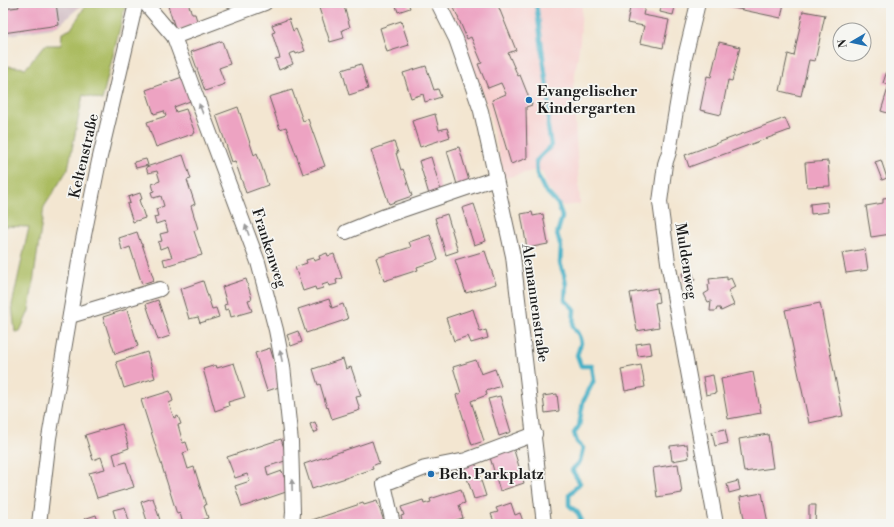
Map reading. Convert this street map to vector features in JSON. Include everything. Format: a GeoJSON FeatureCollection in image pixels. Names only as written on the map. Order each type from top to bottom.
{"type":"FeatureCollection","features":[{"type":"Feature","properties":{"kind":"street","name":"Keltenstraße"},"geometry":{"type":"LineString","coordinates":[[40,524],[49,438],[81,250],[99,161],[136,3]]}},
{"type":"Feature","properties":{"kind":"street","name":"Frankenweg"},"geometry":{"type":"LineString","coordinates":[[145,3],[174,37],[258,262],[276,330],[283,366],[291,442],[292,524]]}},
{"type":"Feature","properties":{"kind":"street","name":"Alemannenstraße"},"geometry":{"type":"LineString","coordinates":[[438,3],[456,39],[481,111],[513,256],[535,434],[544,524]]}},
{"type":"Feature","properties":{"kind":"street","name":"Muldenweg"},"geometry":{"type":"LineString","coordinates":[[698,3],[685,57],[665,164],[660,202],[668,262],[716,524]]}},
{"type":"Feature","properties":{"kind":"street"},"geometry":{"type":"LineString","coordinates":[[174,37],[260,5]]}},
{"type":"Feature","properties":{"kind":"street"},"geometry":{"type":"LineString","coordinates":[[346,232],[385,216],[496,178]]}},
{"type":"Feature","properties":{"kind":"street"},"geometry":{"type":"LineString","coordinates":[[70,316],[160,289]]}},
{"type":"Feature","properties":{"kind":"street"},"geometry":{"type":"LineString","coordinates":[[393,524],[384,484],[425,468],[466,460],[535,434]]}},
{"type":"Feature","properties":{"kind":"shaded area"},"geometry":{"type":"Polygon","coordinates":[[[3,3],[84,3],[59,25],[52,28],[3,36],[3,3]]]}},
{"type":"Feature","properties":{"kind":"shaded area","name":"Evangelischer Kindergarten"},"geometry":{"type":"Polygon","coordinates":[[[445,3],[582,3],[580,41],[573,88],[580,204],[563,206],[548,188],[542,171],[532,171],[505,178],[489,112],[463,38],[445,3]]]}},
{"type":"Feature","properties":{"kind":"green space"},"geometry":{"type":"Polygon","coordinates":[[[87,3],[126,3],[102,100],[83,95],[68,169],[44,207],[29,311],[20,331],[15,332],[12,305],[29,227],[3,226],[3,63],[6,66],[26,68],[45,45],[61,45],[62,33],[71,29],[87,3]]]}},
{"type":"Feature","properties":{"kind":"building"},"geometry":{"type":"Polygon","coordinates":[[[18,3],[56,3],[59,25],[3,33],[3,9],[19,7],[18,3]]]}},
{"type":"Feature","properties":{"kind":"building"},"geometry":{"type":"Polygon","coordinates":[[[175,3],[188,3],[192,14],[195,14],[198,24],[176,31],[168,6],[175,3]]]}},
{"type":"Feature","properties":{"kind":"building"},"geometry":{"type":"Polygon","coordinates":[[[335,3],[343,3],[350,27],[342,30],[344,38],[330,42],[319,8],[335,3]]]}},
{"type":"Feature","properties":{"kind":"building"},"geometry":{"type":"Polygon","coordinates":[[[395,3],[408,3],[410,8],[398,12],[395,3]]]}},
{"type":"Feature","properties":{"kind":"building"},"geometry":{"type":"Polygon","coordinates":[[[452,3],[497,3],[516,50],[508,53],[518,76],[520,75],[532,105],[526,107],[527,158],[511,164],[492,100],[506,94],[501,83],[488,88],[478,64],[482,63],[471,37],[467,39],[452,3]]]}},
{"type":"Feature","properties":{"kind":"building"},"geometry":{"type":"Polygon","coordinates":[[[631,3],[645,6],[643,15],[669,20],[663,48],[640,43],[644,26],[627,23],[631,3]]]}},
{"type":"Feature","properties":{"kind":"building"},"geometry":{"type":"Polygon","coordinates":[[[662,3],[676,3],[673,15],[660,12],[662,3]]]}},
{"type":"Feature","properties":{"kind":"building"},"geometry":{"type":"Polygon","coordinates":[[[725,3],[784,3],[781,18],[724,6],[725,3]]]}},
{"type":"Feature","properties":{"kind":"building"},"geometry":{"type":"Polygon","coordinates":[[[803,11],[825,15],[815,61],[809,60],[801,96],[780,91],[788,54],[794,56],[803,11]]]}},
{"type":"Feature","properties":{"kind":"building"},"geometry":{"type":"Polygon","coordinates":[[[289,19],[293,31],[296,29],[305,51],[296,54],[295,52],[289,54],[293,64],[279,70],[275,59],[280,58],[272,33],[275,32],[272,25],[289,19]]]}},
{"type":"Feature","properties":{"kind":"building"},"geometry":{"type":"Polygon","coordinates":[[[401,21],[409,45],[387,52],[380,28],[401,21]]]}},
{"type":"Feature","properties":{"kind":"building"},"geometry":{"type":"Polygon","coordinates":[[[222,41],[230,64],[219,68],[225,84],[205,91],[191,52],[222,41]]]}},
{"type":"Feature","properties":{"kind":"building"},"geometry":{"type":"Polygon","coordinates":[[[719,42],[740,47],[732,81],[728,80],[721,115],[700,110],[707,76],[711,77],[719,42]]]}},
{"type":"Feature","properties":{"kind":"building"},"geometry":{"type":"Polygon","coordinates":[[[361,64],[368,89],[349,95],[342,70],[361,64]]]}},
{"type":"Feature","properties":{"kind":"building"},"geometry":{"type":"Polygon","coordinates":[[[426,66],[434,90],[438,89],[441,97],[425,102],[423,94],[411,98],[403,73],[426,66]]]}},
{"type":"Feature","properties":{"kind":"building"},"geometry":{"type":"Polygon","coordinates":[[[887,71],[891,72],[891,114],[881,111],[889,85],[883,83],[887,71]]]}},
{"type":"Feature","properties":{"kind":"building"},"geometry":{"type":"Polygon","coordinates":[[[185,76],[193,100],[174,107],[176,112],[186,109],[195,133],[156,147],[147,122],[166,116],[164,111],[154,114],[146,90],[185,76]]]}},
{"type":"Feature","properties":{"kind":"building"},"geometry":{"type":"Polygon","coordinates":[[[292,90],[303,121],[308,119],[325,166],[303,174],[286,127],[280,129],[269,97],[292,90]]]}},
{"type":"Feature","properties":{"kind":"building"},"geometry":{"type":"Polygon","coordinates":[[[238,107],[254,155],[257,153],[268,185],[246,193],[235,161],[232,162],[216,115],[238,107]]]}},
{"type":"Feature","properties":{"kind":"building"},"geometry":{"type":"Polygon","coordinates":[[[435,114],[439,130],[447,128],[450,137],[420,147],[412,121],[435,114]]]}},
{"type":"Feature","properties":{"kind":"building"},"geometry":{"type":"Polygon","coordinates":[[[785,118],[790,130],[689,167],[685,155],[785,118]]]}},
{"type":"Feature","properties":{"kind":"building"},"geometry":{"type":"Polygon","coordinates":[[[394,142],[398,153],[396,153],[401,170],[403,169],[412,196],[389,204],[371,150],[394,142]]]}},
{"type":"Feature","properties":{"kind":"building"},"geometry":{"type":"Polygon","coordinates":[[[459,147],[470,184],[458,188],[447,151],[459,147]]]}},
{"type":"Feature","properties":{"kind":"building"},"geometry":{"type":"Polygon","coordinates":[[[183,155],[191,179],[187,180],[195,204],[191,206],[198,229],[194,231],[202,255],[165,266],[163,259],[172,257],[168,246],[160,249],[158,242],[162,241],[160,234],[168,232],[165,221],[156,224],[154,217],[158,216],[156,209],[164,206],[161,196],[153,198],[151,192],[154,191],[152,184],[160,181],[157,171],[148,173],[146,167],[183,155]]]}},
{"type":"Feature","properties":{"kind":"building"},"geometry":{"type":"Polygon","coordinates":[[[431,157],[442,194],[430,198],[419,161],[431,157]]]}},
{"type":"Feature","properties":{"kind":"building"},"geometry":{"type":"Polygon","coordinates":[[[146,159],[148,165],[136,168],[134,162],[146,159]]]}},
{"type":"Feature","properties":{"kind":"building"},"geometry":{"type":"Polygon","coordinates":[[[881,160],[887,178],[882,180],[875,162],[881,160]]]}},
{"type":"Feature","properties":{"kind":"building"},"geometry":{"type":"Polygon","coordinates":[[[828,161],[830,186],[807,187],[805,163],[828,161]]]}},
{"type":"Feature","properties":{"kind":"building"},"geometry":{"type":"Polygon","coordinates":[[[140,193],[142,199],[139,200],[145,218],[133,222],[127,204],[130,203],[128,197],[140,193]]]}},
{"type":"Feature","properties":{"kind":"building"},"geometry":{"type":"Polygon","coordinates":[[[891,197],[891,234],[871,237],[866,206],[883,203],[883,198],[891,197]]]}},
{"type":"Feature","properties":{"kind":"building"},"geometry":{"type":"Polygon","coordinates":[[[827,202],[828,212],[811,214],[810,204],[827,202]]]}},
{"type":"Feature","properties":{"kind":"building"},"geometry":{"type":"Polygon","coordinates":[[[474,204],[486,241],[474,245],[462,208],[474,204]]]}},
{"type":"Feature","properties":{"kind":"building"},"geometry":{"type":"Polygon","coordinates":[[[532,212],[533,216],[543,214],[548,244],[527,248],[521,214],[532,212]]]}},
{"type":"Feature","properties":{"kind":"building"},"geometry":{"type":"Polygon","coordinates":[[[447,214],[458,251],[446,255],[435,218],[447,214]]]}},
{"type":"Feature","properties":{"kind":"building"},"geometry":{"type":"Polygon","coordinates":[[[137,232],[154,280],[142,284],[130,247],[122,250],[119,238],[137,232]]]}},
{"type":"Feature","properties":{"kind":"building"},"geometry":{"type":"Polygon","coordinates":[[[430,235],[438,260],[417,267],[418,270],[384,281],[376,258],[411,247],[409,242],[430,235]]]}},
{"type":"Feature","properties":{"kind":"building"},"geometry":{"type":"Polygon","coordinates":[[[865,249],[868,270],[846,273],[842,253],[865,249]]]}},
{"type":"Feature","properties":{"kind":"building"},"geometry":{"type":"Polygon","coordinates":[[[485,251],[496,284],[466,293],[455,260],[485,251]]]}},
{"type":"Feature","properties":{"kind":"building"},"geometry":{"type":"Polygon","coordinates":[[[327,253],[328,256],[334,254],[342,278],[336,280],[337,284],[329,286],[328,283],[322,285],[323,288],[316,290],[315,287],[303,291],[295,267],[307,263],[306,260],[313,258],[314,261],[320,259],[319,256],[327,253]]]}},
{"type":"Feature","properties":{"kind":"building"},"geometry":{"type":"Polygon","coordinates":[[[692,271],[695,280],[684,283],[682,273],[692,271]]]}},
{"type":"Feature","properties":{"kind":"building"},"geometry":{"type":"Polygon","coordinates":[[[727,277],[727,280],[731,278],[735,287],[728,291],[734,305],[721,311],[720,308],[717,308],[716,311],[710,311],[711,301],[708,302],[704,294],[709,291],[709,279],[727,277]]]}},
{"type":"Feature","properties":{"kind":"building"},"geometry":{"type":"Polygon","coordinates":[[[246,279],[252,299],[248,300],[252,311],[231,317],[229,309],[225,310],[224,305],[227,304],[222,287],[246,279]]]}},
{"type":"Feature","properties":{"kind":"building"},"geometry":{"type":"Polygon","coordinates":[[[203,281],[212,309],[216,308],[219,317],[200,323],[198,317],[189,319],[180,289],[203,281]]]}},
{"type":"Feature","properties":{"kind":"building"},"geometry":{"type":"Polygon","coordinates":[[[657,288],[659,302],[655,303],[659,327],[637,331],[630,293],[657,288]]]}},
{"type":"Feature","properties":{"kind":"building"},"geometry":{"type":"Polygon","coordinates":[[[329,299],[332,308],[343,304],[348,319],[306,333],[298,309],[329,299]]]}},
{"type":"Feature","properties":{"kind":"building"},"geometry":{"type":"Polygon","coordinates":[[[158,300],[170,336],[158,340],[146,304],[158,300]]]}},
{"type":"Feature","properties":{"kind":"building"},"geometry":{"type":"Polygon","coordinates":[[[820,303],[843,416],[809,423],[785,310],[820,303]]]}},
{"type":"Feature","properties":{"kind":"building"},"geometry":{"type":"Polygon","coordinates":[[[127,309],[138,346],[115,354],[103,317],[127,309]]]}},
{"type":"Feature","properties":{"kind":"building"},"geometry":{"type":"Polygon","coordinates":[[[473,309],[480,332],[486,330],[488,338],[471,343],[468,336],[454,341],[446,318],[473,309]]]}},
{"type":"Feature","properties":{"kind":"building"},"geometry":{"type":"Polygon","coordinates":[[[298,331],[302,342],[291,346],[287,335],[298,331]]]}},
{"type":"Feature","properties":{"kind":"building"},"geometry":{"type":"Polygon","coordinates":[[[650,342],[652,354],[638,356],[636,344],[650,342]]]}},
{"type":"Feature","properties":{"kind":"building"},"geometry":{"type":"Polygon","coordinates":[[[270,348],[282,386],[267,391],[255,353],[270,348]]]}},
{"type":"Feature","properties":{"kind":"building"},"geometry":{"type":"Polygon","coordinates":[[[147,352],[155,378],[124,388],[116,362],[147,352]]]}},
{"type":"Feature","properties":{"kind":"building"},"geometry":{"type":"Polygon","coordinates":[[[343,359],[346,369],[351,367],[361,396],[356,397],[360,410],[332,419],[320,384],[318,385],[313,369],[343,359]]]}},
{"type":"Feature","properties":{"kind":"building"},"geometry":{"type":"Polygon","coordinates":[[[476,360],[481,374],[495,369],[501,386],[486,391],[487,395],[471,401],[484,441],[472,445],[456,395],[461,393],[453,367],[476,360]]]}},
{"type":"Feature","properties":{"kind":"building"},"geometry":{"type":"Polygon","coordinates":[[[234,363],[245,397],[228,402],[229,406],[215,411],[203,369],[216,365],[217,368],[234,363]]]}},
{"type":"Feature","properties":{"kind":"building"},"geometry":{"type":"Polygon","coordinates":[[[641,365],[645,387],[625,391],[621,369],[641,365]]]}},
{"type":"Feature","properties":{"kind":"building"},"geometry":{"type":"Polygon","coordinates":[[[753,372],[761,413],[728,419],[721,379],[753,372]]]}},
{"type":"Feature","properties":{"kind":"building"},"geometry":{"type":"Polygon","coordinates":[[[713,375],[716,393],[706,395],[703,377],[713,375]]]}},
{"type":"Feature","properties":{"kind":"building"},"geometry":{"type":"Polygon","coordinates":[[[170,391],[173,401],[169,403],[174,418],[178,416],[181,424],[178,425],[183,443],[186,442],[189,451],[183,453],[188,469],[194,467],[206,505],[204,506],[208,518],[193,524],[183,524],[180,513],[177,514],[141,400],[170,391]]]}},
{"type":"Feature","properties":{"kind":"building"},"geometry":{"type":"Polygon","coordinates":[[[557,394],[559,411],[545,413],[543,396],[557,394]]]}},
{"type":"Feature","properties":{"kind":"building"},"geometry":{"type":"Polygon","coordinates":[[[500,396],[511,432],[499,436],[488,399],[500,396]]]}},
{"type":"Feature","properties":{"kind":"building"},"geometry":{"type":"Polygon","coordinates":[[[315,422],[318,431],[313,433],[310,424],[315,422]]]}},
{"type":"Feature","properties":{"kind":"building"},"geometry":{"type":"Polygon","coordinates":[[[122,424],[129,448],[113,454],[116,465],[126,462],[134,487],[97,498],[89,473],[105,469],[101,457],[93,460],[85,435],[122,424]]]}},
{"type":"Feature","properties":{"kind":"building"},"geometry":{"type":"Polygon","coordinates":[[[725,429],[728,443],[715,446],[712,432],[725,429]]]}},
{"type":"Feature","properties":{"kind":"building"},"geometry":{"type":"Polygon","coordinates":[[[768,434],[773,468],[744,472],[739,439],[768,434]]]}},
{"type":"Feature","properties":{"kind":"building"},"geometry":{"type":"Polygon","coordinates":[[[281,439],[288,460],[266,467],[268,476],[282,471],[289,491],[242,507],[235,486],[250,481],[247,474],[235,478],[227,457],[281,439]]]}},
{"type":"Feature","properties":{"kind":"building"},"geometry":{"type":"Polygon","coordinates":[[[372,441],[379,463],[372,466],[373,469],[312,489],[304,464],[372,441]]]}},
{"type":"Feature","properties":{"kind":"building"},"geometry":{"type":"Polygon","coordinates":[[[687,444],[689,458],[672,461],[670,446],[687,444]]]}},
{"type":"Feature","properties":{"kind":"building"},"geometry":{"type":"Polygon","coordinates":[[[513,447],[524,483],[500,491],[489,454],[513,447]]]}},
{"type":"Feature","properties":{"kind":"building"},"geometry":{"type":"Polygon","coordinates":[[[474,459],[486,496],[474,499],[462,463],[474,459]]]}},
{"type":"Feature","properties":{"kind":"building"},"geometry":{"type":"Polygon","coordinates":[[[678,464],[682,493],[657,497],[653,468],[678,464]]]}},
{"type":"Feature","properties":{"kind":"building"},"geometry":{"type":"Polygon","coordinates":[[[738,481],[740,490],[729,493],[727,484],[738,481]]]}},
{"type":"Feature","properties":{"kind":"building"},"geometry":{"type":"Polygon","coordinates":[[[461,489],[465,503],[459,505],[463,518],[443,524],[403,524],[401,516],[404,515],[401,507],[423,500],[424,504],[431,502],[430,499],[461,489]]]}},
{"type":"Feature","properties":{"kind":"building"},"geometry":{"type":"Polygon","coordinates":[[[762,493],[768,523],[745,524],[740,497],[762,493]]]}},
{"type":"Feature","properties":{"kind":"building"},"geometry":{"type":"Polygon","coordinates":[[[153,498],[161,524],[148,524],[141,502],[153,498]]]}},
{"type":"Feature","properties":{"kind":"building"},"geometry":{"type":"Polygon","coordinates":[[[377,501],[385,524],[300,524],[363,503],[364,505],[377,501]]]}},
{"type":"Feature","properties":{"kind":"building"},"geometry":{"type":"Polygon","coordinates":[[[511,503],[515,515],[520,513],[524,524],[495,524],[491,514],[498,512],[496,508],[511,503]]]}},
{"type":"Feature","properties":{"kind":"building"},"geometry":{"type":"Polygon","coordinates":[[[809,505],[816,505],[815,523],[809,523],[809,505]]]}},
{"type":"Feature","properties":{"kind":"building"},"geometry":{"type":"Polygon","coordinates":[[[125,507],[130,524],[117,524],[113,510],[125,507]]]}},
{"type":"Feature","properties":{"kind":"building"},"geometry":{"type":"Polygon","coordinates":[[[96,515],[99,524],[85,524],[84,519],[96,515]]]}},
{"type":"Feature","properties":{"kind":"waterway"},"geometry":{"type":"LineString","coordinates":[[536,3],[549,103],[548,127],[551,146],[536,161],[537,174],[544,189],[558,204],[562,217],[557,234],[561,247],[560,263],[566,285],[565,300],[574,309],[573,327],[579,335],[581,343],[577,355],[581,366],[592,366],[594,380],[583,402],[579,426],[574,433],[577,442],[583,448],[580,461],[572,470],[580,483],[569,495],[569,505],[578,513],[581,519],[578,524]]}},
{"type":"Feature","properties":{"kind":"place","name":"Evangelischer Kindergarten"},"geometry":{"type":"Point","coordinates":[529,100]}},
{"type":"Feature","properties":{"kind":"place","name":"Beh. Parkplatz"},"geometry":{"type":"Point","coordinates":[431,474]}}]}
